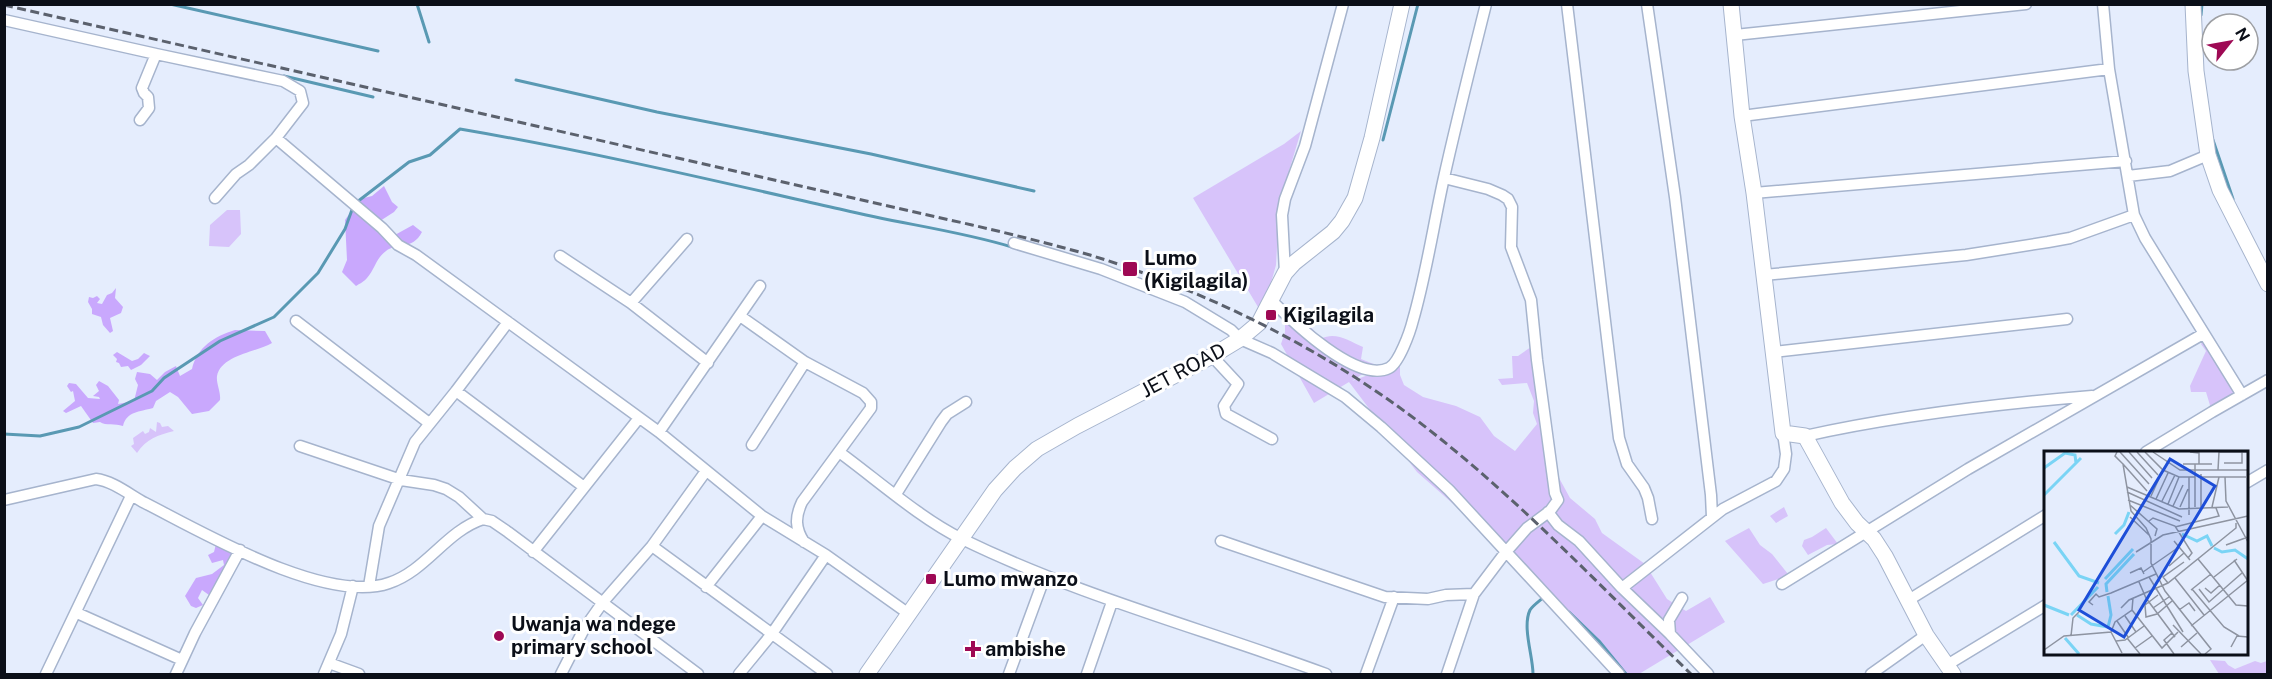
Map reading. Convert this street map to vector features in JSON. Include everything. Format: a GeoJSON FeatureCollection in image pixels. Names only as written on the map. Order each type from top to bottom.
{"type":"FeatureCollection","features":[{"type":"Feature","properties":{"kind":"street"},"geometry":{"type":"LineString","coordinates":[[1285,273],[1282,215],[1285,199],[1305,146],[1343,4]]}},
{"type":"Feature","properties":{"kind":"street","name":"JET ROAD"},"geometry":{"type":"LineString","coordinates":[[867,675],[995,490],[1015,468],[1037,449],[1077,426],[1212,356],[1240,339],[1259,323],[1285,273],[1342,222],[1355,198],[1372,138],[1402,4]]}},
{"type":"Feature","properties":{"kind":"street"},"geometry":{"type":"LineString","coordinates":[[1271,300],[1320,343],[1367,370],[1378,371],[1390,368],[1400,355],[1413,321],[1444,178],[1486,4]]}},
{"type":"Feature","properties":{"kind":"street"},"geometry":{"type":"LineString","coordinates":[[1567,4],[1619,438],[1627,464],[1644,488],[1652,519]]}},
{"type":"Feature","properties":{"kind":"street"},"geometry":{"type":"LineString","coordinates":[[1647,4],[1675,196],[1712,517]]}},
{"type":"Feature","properties":{"kind":"street"},"geometry":{"type":"LineString","coordinates":[[1622,588],[1712,517],[1776,481],[1784,468],[1786,454],[1754,193],[1742,116],[1731,4]]}},
{"type":"Feature","properties":{"kind":"street"},"geometry":{"type":"LineString","coordinates":[[1735,35],[2026,4]]}},
{"type":"Feature","properties":{"kind":"street"},"geometry":{"type":"LineString","coordinates":[[2103,4],[2109,69],[2134,215],[2145,238],[2242,395]]}},
{"type":"Feature","properties":{"kind":"street"},"geometry":{"type":"LineString","coordinates":[[2193,4],[2196,71],[2208,155],[2220,190],[2268,284]]}},
{"type":"Feature","properties":{"kind":"street"},"geometry":{"type":"LineString","coordinates":[[4,20],[292,84],[300,91],[303,103],[276,138],[249,165],[236,174],[215,198]]}},
{"type":"Feature","properties":{"kind":"street"},"geometry":{"type":"LineString","coordinates":[[140,120],[149,108],[148,97],[142,88],[156,54]]}},
{"type":"Feature","properties":{"kind":"street"},"geometry":{"type":"LineString","coordinates":[[1742,116],[2109,69]]}},
{"type":"Feature","properties":{"kind":"street"},"geometry":{"type":"LineString","coordinates":[[276,138],[382,228],[398,245],[416,255],[659,432],[762,516],[826,555],[909,614]]}},
{"type":"Feature","properties":{"kind":"street"},"geometry":{"type":"LineString","coordinates":[[2127,176],[2170,171],[2208,155]]}},
{"type":"Feature","properties":{"kind":"street"},"geometry":{"type":"LineString","coordinates":[[1754,193],[2126,161]]}},
{"type":"Feature","properties":{"kind":"street"},"geometry":{"type":"LineString","coordinates":[[1444,178],[1488,189],[1508,199],[1512,207],[1512,247],[1531,300],[1543,407],[1555,493],[1558,500],[1548,512],[1527,528],[1474,594],[1449,674]]}},
{"type":"Feature","properties":{"kind":"street"},"geometry":{"type":"LineString","coordinates":[[1764,275],[1966,255],[2048,242],[2070,238],[2134,215]]}},
{"type":"Feature","properties":{"kind":"street"},"geometry":{"type":"LineString","coordinates":[[631,303],[687,239]]}},
{"type":"Feature","properties":{"kind":"street"},"geometry":{"type":"LineString","coordinates":[[1014,243],[1101,269],[1185,302],[1231,330],[1240,339],[1272,353],[1313,377],[1361,410],[1449,490],[1619,675]]}},
{"type":"Feature","properties":{"kind":"street"},"geometry":{"type":"LineString","coordinates":[[560,256],[631,303],[708,363]]}},
{"type":"Feature","properties":{"kind":"street"},"geometry":{"type":"LineString","coordinates":[[659,432],[760,286]]}},
{"type":"Feature","properties":{"kind":"street"},"geometry":{"type":"LineString","coordinates":[[740,316],[805,362],[863,393],[871,402],[871,408],[799,509],[796,520],[798,532],[804,542]]}},
{"type":"Feature","properties":{"kind":"street"},"geometry":{"type":"LineString","coordinates":[[1774,352],[2067,319]]}},
{"type":"Feature","properties":{"kind":"street"},"geometry":{"type":"LineString","coordinates":[[296,321],[429,423]]}},
{"type":"Feature","properties":{"kind":"street"},"geometry":{"type":"LineString","coordinates":[[369,586],[379,526],[401,480],[415,442],[508,322]]}},
{"type":"Feature","properties":{"kind":"street"},"geometry":{"type":"LineString","coordinates":[[1782,584],[1865,531],[2095,395],[2204,334]]}},
{"type":"Feature","properties":{"kind":"street"},"geometry":{"type":"LineString","coordinates":[[1212,356],[1238,384],[1224,406],[1226,414],[1272,439]]}},
{"type":"Feature","properties":{"kind":"street"},"geometry":{"type":"LineString","coordinates":[[752,445],[805,362]]}},
{"type":"Feature","properties":{"kind":"street"},"geometry":{"type":"LineString","coordinates":[[2149,451],[2268,380]]}},
{"type":"Feature","properties":{"kind":"street"},"geometry":{"type":"LineString","coordinates":[[456,392],[584,487]]}},
{"type":"Feature","properties":{"kind":"street"},"geometry":{"type":"LineString","coordinates":[[1783,434],[1805,436],[1883,420],[2095,395]]}},
{"type":"Feature","properties":{"kind":"street"},"geometry":{"type":"LineString","coordinates":[[896,494],[940,422],[947,414],[966,402]]}},
{"type":"Feature","properties":{"kind":"street"},"geometry":{"type":"LineString","coordinates":[[533,552],[639,418]]}},
{"type":"Feature","properties":{"kind":"street"},"geometry":{"type":"LineString","coordinates":[[1805,436],[1842,503],[1874,539],[1885,556],[1907,602],[1950,670],[2044,606]]}},
{"type":"Feature","properties":{"kind":"street"},"geometry":{"type":"LineString","coordinates":[[300,446],[401,480],[434,484],[446,489],[465,501],[483,519],[500,527],[698,675]]}},
{"type":"Feature","properties":{"kind":"street"},"geometry":{"type":"LineString","coordinates":[[839,452],[935,524],[961,539],[1045,576],[1112,602],[1326,675]]}},
{"type":"Feature","properties":{"kind":"street"},"geometry":{"type":"LineString","coordinates":[[2248,482],[2268,470]]}},
{"type":"Feature","properties":{"kind":"street"},"geometry":{"type":"LineString","coordinates":[[561,675],[584,630],[603,603],[652,546],[706,471]]}},
{"type":"Feature","properties":{"kind":"street"},"geometry":{"type":"LineString","coordinates":[[4,500],[96,479],[104,480],[131,496],[240,550],[304,578],[353,586],[389,584],[406,574],[467,524],[483,519]]}},
{"type":"Feature","properties":{"kind":"street"},"geometry":{"type":"LineString","coordinates":[[46,675],[131,496]]}},
{"type":"Feature","properties":{"kind":"street"},"geometry":{"type":"LineString","coordinates":[[1548,512],[1558,525],[1580,542],[1708,675]]}},
{"type":"Feature","properties":{"kind":"street"},"geometry":{"type":"LineString","coordinates":[[706,586],[762,516]]}},
{"type":"Feature","properties":{"kind":"street"},"geometry":{"type":"LineString","coordinates":[[1907,602],[2044,516]]}},
{"type":"Feature","properties":{"kind":"street"},"geometry":{"type":"LineString","coordinates":[[1221,541],[1385,597],[1428,599],[1446,595],[1474,594]]}},
{"type":"Feature","properties":{"kind":"street"},"geometry":{"type":"LineString","coordinates":[[652,546],[828,675]]}},
{"type":"Feature","properties":{"kind":"street"},"geometry":{"type":"LineString","coordinates":[[176,675],[240,550]]}},
{"type":"Feature","properties":{"kind":"street"},"geometry":{"type":"LineString","coordinates":[[739,675],[771,634],[826,555]]}},
{"type":"Feature","properties":{"kind":"street"},"geometry":{"type":"LineString","coordinates":[[1009,675],[1045,576]]}},
{"type":"Feature","properties":{"kind":"street"},"geometry":{"type":"LineString","coordinates":[[324,675],[341,634],[353,586]]}},
{"type":"Feature","properties":{"kind":"street"},"geometry":{"type":"LineString","coordinates":[[1366,675],[1394,597]]}},
{"type":"Feature","properties":{"kind":"street"},"geometry":{"type":"LineString","coordinates":[[1670,634],[1669,620],[1682,598]]}},
{"type":"Feature","properties":{"kind":"street"},"geometry":{"type":"LineString","coordinates":[[1087,675],[1112,602]]}},
{"type":"Feature","properties":{"kind":"street"},"geometry":{"type":"LineString","coordinates":[[76,613],[182,660]]}},
{"type":"Feature","properties":{"kind":"street"},"geometry":{"type":"LineString","coordinates":[[1871,675],[1926,635]]}},
{"type":"Feature","properties":{"kind":"street"},"geometry":{"type":"LineString","coordinates":[[329,663],[359,675]]}},
{"type":"Feature","properties":{"kind":"shaded area"},"geometry":{"type":"Polygon","coordinates":[[[1301,131],[1289,171],[1278,230],[1276,265],[1271,283],[1258,307],[1193,198],[1284,144],[1301,131]]]}},
{"type":"Feature","properties":{"kind":"shaded area"},"geometry":{"type":"Polygon","coordinates":[[[384,186],[392,202],[398,207],[380,221],[393,236],[413,225],[422,232],[414,242],[386,251],[366,279],[356,286],[342,272],[347,260],[345,220],[360,199],[372,196],[384,186]]]}},
{"type":"Feature","properties":{"kind":"shaded area"},"geometry":{"type":"Polygon","coordinates":[[[227,210],[240,210],[241,234],[229,247],[209,246],[210,225],[227,210]]]}},
{"type":"Feature","properties":{"kind":"shaded area"},"geometry":{"type":"Polygon","coordinates":[[[116,288],[115,298],[123,307],[121,313],[110,318],[113,331],[110,333],[103,325],[101,317],[92,314],[88,302],[89,297],[97,296],[100,299],[97,303],[102,304],[107,295],[116,288]]]}},
{"type":"Feature","properties":{"kind":"shaded area"},"geometry":{"type":"Polygon","coordinates":[[[1292,316],[1310,326],[1321,339],[1337,336],[1363,347],[1361,359],[1376,365],[1352,381],[1395,365],[1400,366],[1400,375],[1404,385],[1423,397],[1456,406],[1480,417],[1494,436],[1515,451],[1537,424],[1533,413],[1534,401],[1527,383],[1502,385],[1498,379],[1513,378],[1512,356],[1518,356],[1531,347],[1558,476],[1570,498],[1595,519],[1602,533],[1645,564],[1667,599],[1686,611],[1710,597],[1725,622],[1639,674],[1612,674],[1459,509],[1417,472],[1349,382],[1314,403],[1281,344],[1285,332],[1285,320],[1292,316]]]}},
{"type":"Feature","properties":{"kind":"shaded area"},"geometry":{"type":"Polygon","coordinates":[[[235,330],[265,331],[272,343],[225,363],[217,376],[220,400],[209,411],[192,414],[178,397],[170,392],[156,401],[153,408],[138,411],[127,417],[123,426],[93,423],[81,406],[66,413],[63,411],[75,401],[73,391],[71,392],[67,386],[69,383],[76,384],[88,398],[100,399],[93,396],[99,391],[96,385],[99,381],[108,386],[119,400],[118,404],[134,401],[138,385],[135,379],[137,372],[150,374],[157,380],[176,366],[180,376],[192,369],[198,354],[208,344],[235,330]]]}},
{"type":"Feature","properties":{"kind":"shaded area"},"geometry":{"type":"Polygon","coordinates":[[[2207,334],[2242,389],[2212,412],[2206,392],[2191,392],[2190,386],[2206,351],[2201,344],[2207,334]]]}},
{"type":"Feature","properties":{"kind":"shaded area"},"geometry":{"type":"Polygon","coordinates":[[[117,352],[132,361],[144,353],[150,356],[141,365],[131,370],[128,366],[121,367],[116,362],[117,359],[113,355],[117,352]]]}},
{"type":"Feature","properties":{"kind":"shaded area"},"geometry":{"type":"Polygon","coordinates":[[[157,422],[162,427],[168,426],[174,431],[153,438],[137,453],[131,446],[134,444],[133,438],[143,431],[145,434],[149,432],[150,428],[156,432],[157,422]]]}},
{"type":"Feature","properties":{"kind":"shaded area"},"geometry":{"type":"Polygon","coordinates":[[[1784,507],[1788,516],[1776,523],[1770,516],[1784,507]]]}},
{"type":"Feature","properties":{"kind":"shaded area"},"geometry":{"type":"Polygon","coordinates":[[[1749,528],[1760,545],[1772,554],[1788,574],[1785,577],[1763,584],[1725,541],[1749,528]]]}},
{"type":"Feature","properties":{"kind":"shaded area"},"geometry":{"type":"Polygon","coordinates":[[[1826,528],[1838,544],[1827,545],[1808,555],[1802,546],[1804,540],[1826,528]]]}},
{"type":"Feature","properties":{"kind":"shaded area"},"geometry":{"type":"Polygon","coordinates":[[[216,544],[230,545],[236,556],[218,603],[209,600],[209,595],[202,590],[198,598],[203,605],[196,608],[191,606],[185,596],[196,578],[212,574],[224,565],[223,560],[212,563],[208,555],[214,552],[216,544]]]}},
{"type":"Feature","properties":{"kind":"shaded area"},"geometry":{"type":"Polygon","coordinates":[[[2210,660],[2225,661],[2235,669],[2255,661],[2261,663],[2267,661],[2267,674],[2219,674],[2210,660]]]}},
{"type":"Feature","properties":{"kind":"waterway"},"geometry":{"type":"LineString","coordinates":[[170,4],[378,51]]}},
{"type":"Feature","properties":{"kind":"waterway"},"geometry":{"type":"LineString","coordinates":[[417,4],[429,42]]}},
{"type":"Feature","properties":{"kind":"waterway"},"geometry":{"type":"LineString","coordinates":[[1383,140],[1418,4]]}},
{"type":"Feature","properties":{"kind":"waterway"},"geometry":{"type":"LineString","coordinates":[[2201,12],[2202,4]]}},
{"type":"Feature","properties":{"kind":"waterway"},"geometry":{"type":"LineString","coordinates":[[284,76],[373,97]]}},
{"type":"Feature","properties":{"kind":"waterway"},"geometry":{"type":"LineString","coordinates":[[516,80],[657,112],[871,154],[1034,191]]}},
{"type":"Feature","properties":{"kind":"waterway"},"geometry":{"type":"LineString","coordinates":[[357,202],[409,162],[430,155],[460,129],[652,167],[1012,247]]}},
{"type":"Feature","properties":{"kind":"waterway"},"geometry":{"type":"LineString","coordinates":[[2213,140],[2233,199]]}},
{"type":"Feature","properties":{"kind":"waterway"},"geometry":{"type":"LineString","coordinates":[[4,434],[40,436],[79,427],[152,391],[164,378],[220,341],[274,317],[318,273],[345,229],[353,207]]}},
{"type":"Feature","properties":{"kind":"waterway"},"geometry":{"type":"LineString","coordinates":[[1533,674],[1527,633],[1528,617],[1531,608],[1545,596]]}},
{"type":"Feature","properties":{"kind":"waterway"},"geometry":{"type":"LineString","coordinates":[[1569,612],[1599,641],[1626,674]]}},
{"type":"Feature","properties":{"kind":"railway"},"geometry":{"type":"LineString","coordinates":[[4,5],[1001,232],[1090,255],[1186,289],[1233,310],[1323,358],[1408,414],[1511,499],[1691,674]]}},
{"type":"Feature","properties":{"kind":"place","name":"Lumo (Kigilagila)"},"geometry":{"type":"Point","coordinates":[1130,269]}},
{"type":"Feature","properties":{"kind":"place","name":"Kigilagila"},"geometry":{"type":"Point","coordinates":[1271,315]}},
{"type":"Feature","properties":{"kind":"place","name":"Lumo mwanzo"},"geometry":{"type":"Point","coordinates":[931,579]}},
{"type":"Feature","properties":{"kind":"place","name":"Uwanja wa ndege primary school"},"geometry":{"type":"Point","coordinates":[499,636]}},
{"type":"Feature","properties":{"kind":"place","name":"ambishe"},"geometry":{"type":"Point","coordinates":[973,649]}}]}
